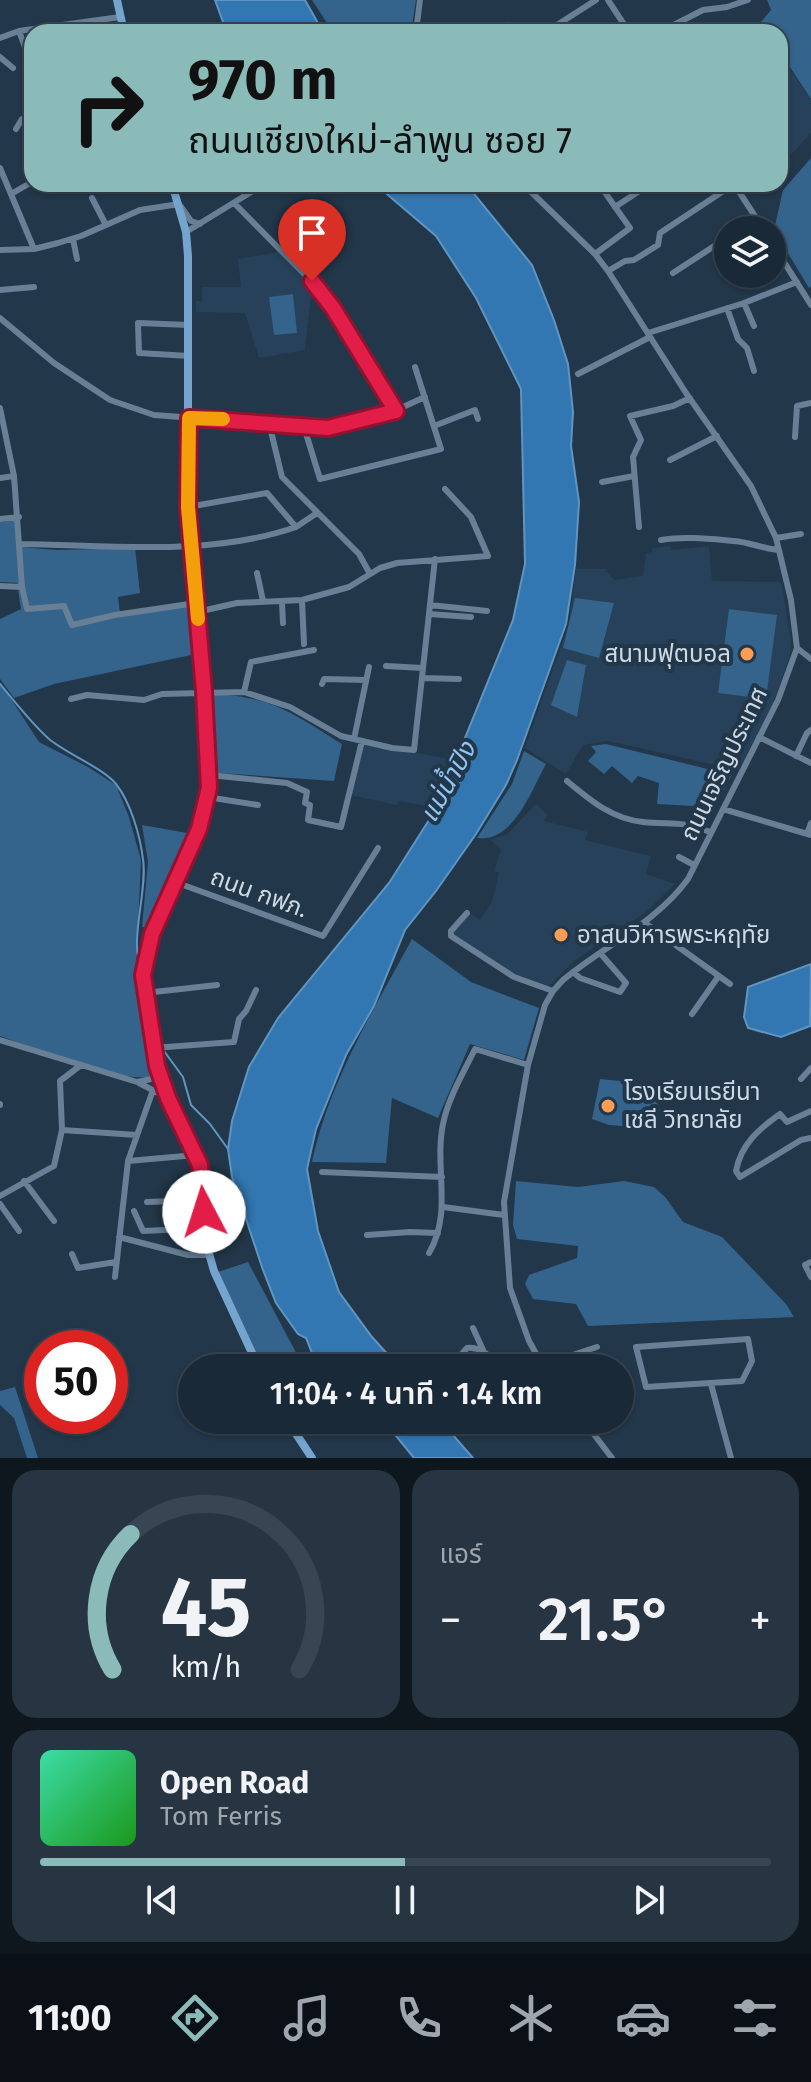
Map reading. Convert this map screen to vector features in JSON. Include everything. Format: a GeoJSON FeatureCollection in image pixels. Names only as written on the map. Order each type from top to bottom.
{"type":"FeatureCollection","features":[{"type":"Feature","properties":{"kind":"main road"},"geometry":{"type":"LineString","coordinates":[[117,0],[122,24]]}},
{"type":"Feature","properties":{"kind":"main road"},"geometry":{"type":"LineString","coordinates":[[175,192],[187,244],[188,507],[209,775],[199,829],[152,934],[143,975],[158,1047],[157,1066],[168,1098],[196,1155],[209,1255],[222,1292],[252,1354]]}},
{"type":"Feature","properties":{"kind":"main road"},"geometry":{"type":"LineString","coordinates":[[296,1434],[312,1458]]}},
{"type":"Feature","properties":{"kind":"street"},"geometry":{"type":"LineString","coordinates":[[417,24],[420,0]]}},
{"type":"Feature","properties":{"kind":"street"},"geometry":{"type":"LineString","coordinates":[[558,24],[596,0]]}},
{"type":"Feature","properties":{"kind":"street"},"geometry":{"type":"LineString","coordinates":[[608,0],[624,24]]}},
{"type":"Feature","properties":{"kind":"street"},"geometry":{"type":"LineString","coordinates":[[676,24],[703,10],[748,0]]}},
{"type":"Feature","properties":{"kind":"street"},"geometry":{"type":"LineString","coordinates":[[70,24],[120,17]]}},
{"type":"Feature","properties":{"kind":"street"},"geometry":{"type":"LineString","coordinates":[[0,38],[24,30]]}},
{"type":"Feature","properties":{"kind":"street"},"geometry":{"type":"LineString","coordinates":[[19,31],[24,44]]}},
{"type":"Feature","properties":{"kind":"street"},"geometry":{"type":"LineString","coordinates":[[0,57],[13,68]]}},
{"type":"Feature","properties":{"kind":"street"},"geometry":{"type":"LineString","coordinates":[[13,114],[22,119],[16,129]]}},
{"type":"Feature","properties":{"kind":"street"},"geometry":{"type":"LineString","coordinates":[[0,168],[34,249]]}},
{"type":"Feature","properties":{"kind":"street"},"geometry":{"type":"LineString","coordinates":[[11,194],[24,187]]}},
{"type":"Feature","properties":{"kind":"street"},"geometry":{"type":"LineString","coordinates":[[186,232],[251,192]]}},
{"type":"Feature","properties":{"kind":"street","name":"ถนนเจริญประเทศ"},"geometry":{"type":"LineString","coordinates":[[531,192],[595,254],[608,271],[751,486],[776,538],[789,587],[797,648],[776,707],[675,896],[645,923],[573,972],[553,991],[545,1005],[528,1065],[510,1160],[504,1215],[509,1281],[515,1307],[537,1354]]}},
{"type":"Feature","properties":{"kind":"street"},"geometry":{"type":"LineString","coordinates":[[595,254],[630,228],[605,192]]}},
{"type":"Feature","properties":{"kind":"street"},"geometry":{"type":"LineString","coordinates":[[615,207],[638,192]]}},
{"type":"Feature","properties":{"kind":"street"},"geometry":{"type":"LineString","coordinates":[[608,271],[623,261],[636,260],[658,245],[660,233],[722,192]]}},
{"type":"Feature","properties":{"kind":"street"},"geometry":{"type":"LineString","coordinates":[[739,192],[756,216]]}},
{"type":"Feature","properties":{"kind":"street"},"geometry":{"type":"LineString","coordinates":[[92,198],[106,225]]}},
{"type":"Feature","properties":{"kind":"street"},"geometry":{"type":"LineString","coordinates":[[234,203],[323,295],[396,411]]}},
{"type":"Feature","properties":{"kind":"street"},"geometry":{"type":"LineString","coordinates":[[0,250],[34,249],[73,239],[140,210],[179,204],[191,221],[201,223]]}},
{"type":"Feature","properties":{"kind":"street"},"geometry":{"type":"LineString","coordinates":[[187,244],[201,223]]}},
{"type":"Feature","properties":{"kind":"street"},"geometry":{"type":"LineString","coordinates":[[73,239],[77,259]]}},
{"type":"Feature","properties":{"kind":"street"},"geometry":{"type":"LineString","coordinates":[[673,273],[714,246]]}},
{"type":"Feature","properties":{"kind":"street"},"geometry":{"type":"LineString","coordinates":[[786,265],[810,300]]}},
{"type":"Feature","properties":{"kind":"street"},"geometry":{"type":"LineString","coordinates":[[578,374],[649,335],[797,282]]}},
{"type":"Feature","properties":{"kind":"street"},"geometry":{"type":"LineString","coordinates":[[0,290],[34,287]]}},
{"type":"Feature","properties":{"kind":"street"},"geometry":{"type":"LineString","coordinates":[[744,303],[754,326]]}},
{"type":"Feature","properties":{"kind":"street"},"geometry":{"type":"LineString","coordinates":[[727,308],[738,339],[747,348],[754,371]]}},
{"type":"Feature","properties":{"kind":"street"},"geometry":{"type":"LineString","coordinates":[[0,318],[4,328],[110,400],[154,415],[328,428],[396,411],[425,397]]}},
{"type":"Feature","properties":{"kind":"street"},"geometry":{"type":"LineString","coordinates":[[189,325],[138,323],[139,353],[189,356]]}},
{"type":"Feature","properties":{"kind":"street"},"geometry":{"type":"LineString","coordinates":[[304,427],[320,479],[441,449],[415,367]]}},
{"type":"Feature","properties":{"kind":"street"},"geometry":{"type":"LineString","coordinates":[[639,527],[633,454],[641,440],[630,416],[673,406],[690,398]]}},
{"type":"Feature","properties":{"kind":"street"},"geometry":{"type":"LineString","coordinates":[[795,437],[797,406],[811,403]]}},
{"type":"Feature","properties":{"kind":"street"},"geometry":{"type":"LineString","coordinates":[[0,408],[14,476],[22,587],[27,609],[64,606],[72,625],[115,615],[302,600],[349,587],[388,565],[488,556],[471,517],[445,489]]}},
{"type":"Feature","properties":{"kind":"street"},"geometry":{"type":"LineString","coordinates":[[434,426],[475,410],[478,419]]}},
{"type":"Feature","properties":{"kind":"street"},"geometry":{"type":"LineString","coordinates":[[269,423],[282,477],[359,554],[370,574]]}},
{"type":"Feature","properties":{"kind":"street"},"geometry":{"type":"LineString","coordinates":[[670,460],[717,436]]}},
{"type":"Feature","properties":{"kind":"street"},"geometry":{"type":"LineString","coordinates":[[0,478],[14,476]]}},
{"type":"Feature","properties":{"kind":"street"},"geometry":{"type":"LineString","coordinates":[[602,482],[634,476]]}},
{"type":"Feature","properties":{"kind":"street"},"geometry":{"type":"LineString","coordinates":[[188,507],[267,493],[296,527]]}},
{"type":"Feature","properties":{"kind":"street"},"geometry":{"type":"LineString","coordinates":[[21,544],[191,546],[272,536],[296,527],[317,513]]}},
{"type":"Feature","properties":{"kind":"street"},"geometry":{"type":"LineString","coordinates":[[0,519],[19,517]]}},
{"type":"Feature","properties":{"kind":"street"},"geometry":{"type":"LineString","coordinates":[[776,538],[801,534]]}},
{"type":"Feature","properties":{"kind":"street"},"geometry":{"type":"LineString","coordinates":[[661,540],[736,541],[779,550]]}},
{"type":"Feature","properties":{"kind":"street"},"geometry":{"type":"LineString","coordinates":[[71,699],[87,695],[144,700],[162,694],[244,692],[290,707],[341,736],[414,750],[435,559]]}},
{"type":"Feature","properties":{"kind":"street"},"geometry":{"type":"LineString","coordinates":[[257,573],[263,601]]}},
{"type":"Feature","properties":{"kind":"street"},"geometry":{"type":"LineString","coordinates":[[0,586],[22,587]]}},
{"type":"Feature","properties":{"kind":"street"},"geometry":{"type":"LineString","coordinates":[[302,600],[304,644]]}},
{"type":"Feature","properties":{"kind":"street"},"geometry":{"type":"LineString","coordinates":[[282,602],[283,623]]}},
{"type":"Feature","properties":{"kind":"street"},"geometry":{"type":"LineString","coordinates":[[430,605],[487,611]]}},
{"type":"Feature","properties":{"kind":"street"},"geometry":{"type":"LineString","coordinates":[[429,614],[471,617]]}},
{"type":"Feature","properties":{"kind":"street"},"geometry":{"type":"LineString","coordinates":[[797,648],[811,659]]}},
{"type":"Feature","properties":{"kind":"street"},"geometry":{"type":"LineString","coordinates":[[244,692],[251,662],[314,650]]}},
{"type":"Feature","properties":{"kind":"street"},"geometry":{"type":"LineString","coordinates":[[386,666],[423,668]]}},
{"type":"Feature","properties":{"kind":"street"},"geometry":{"type":"LineString","coordinates":[[354,739],[369,667]]}},
{"type":"Feature","properties":{"kind":"street"},"geometry":{"type":"LineString","coordinates":[[422,678],[459,679]]}},
{"type":"Feature","properties":{"kind":"street"},"geometry":{"type":"LineString","coordinates":[[322,684],[324,679],[366,680]]}},
{"type":"Feature","properties":{"kind":"street"},"geometry":{"type":"LineString","coordinates":[[796,756],[811,730]]}},
{"type":"Feature","properties":{"kind":"street"},"geometry":{"type":"LineString","coordinates":[[759,737],[811,763]]}},
{"type":"Feature","properties":{"kind":"street"},"geometry":{"type":"LineString","coordinates":[[209,775],[287,783],[307,792],[305,803],[310,805],[308,820],[341,827],[362,741]]}},
{"type":"Feature","properties":{"kind":"street"},"geometry":{"type":"LineString","coordinates":[[567,781],[606,812],[639,822],[689,823],[710,832]]}},
{"type":"Feature","properties":{"kind":"street"},"geometry":{"type":"LineString","coordinates":[[207,797],[258,805]]}},
{"type":"Feature","properties":{"kind":"street"},"geometry":{"type":"LineString","coordinates":[[723,809],[809,834],[811,823]]}},
{"type":"Feature","properties":{"kind":"street","name":"ถนน กฟภ."},"geometry":{"type":"LineString","coordinates":[[175,882],[323,936],[378,848]]}},
{"type":"Feature","properties":{"kind":"street"},"geometry":{"type":"LineString","coordinates":[[679,857],[694,865]]}},
{"type":"Feature","properties":{"kind":"street"},"geometry":{"type":"LineString","coordinates":[[467,913],[451,931],[451,936],[514,977],[553,991]]}},
{"type":"Feature","properties":{"kind":"street"},"geometry":{"type":"LineString","coordinates":[[645,923],[730,984]]}},
{"type":"Feature","properties":{"kind":"street"},"geometry":{"type":"LineString","coordinates":[[573,972],[580,978],[620,992],[626,983],[600,953]]}},
{"type":"Feature","properties":{"kind":"street"},"geometry":{"type":"LineString","coordinates":[[692,1014],[718,977]]}},
{"type":"Feature","properties":{"kind":"street"},"geometry":{"type":"LineString","coordinates":[[145,993],[217,985]]}},
{"type":"Feature","properties":{"kind":"street"},"geometry":{"type":"LineString","coordinates":[[158,1047],[234,1042],[239,1019],[256,990]]}},
{"type":"Feature","properties":{"kind":"street"},"geometry":{"type":"LineString","coordinates":[[0,1040],[137,1082],[168,1098]]}},
{"type":"Feature","properties":{"kind":"street"},"geometry":{"type":"LineString","coordinates":[[429,1253],[438,1233],[443,1207],[443,1123],[475,1049],[528,1065]]}},
{"type":"Feature","properties":{"kind":"street"},"geometry":{"type":"LineString","coordinates":[[0,1196],[54,1166],[62,1130],[60,1081],[81,1065]]}},
{"type":"Feature","properties":{"kind":"street"},"geometry":{"type":"LineString","coordinates":[[137,1082],[151,1079],[157,1066]]}},
{"type":"Feature","properties":{"kind":"street"},"geometry":{"type":"LineString","coordinates":[[811,1068],[801,1079],[811,1078]]}},
{"type":"Feature","properties":{"kind":"street"},"geometry":{"type":"LineString","coordinates":[[115,1277],[128,1161],[153,1090]]}},
{"type":"Feature","properties":{"kind":"street"},"geometry":{"type":"LineString","coordinates":[[811,1111],[787,1122],[780,1114],[754,1132],[738,1160],[736,1171],[740,1177],[801,1140],[811,1138]]}},
{"type":"Feature","properties":{"kind":"street"},"geometry":{"type":"LineString","coordinates":[[62,1130],[137,1135]]}},
{"type":"Feature","properties":{"kind":"street"},"geometry":{"type":"LineString","coordinates":[[128,1161],[196,1155]]}},
{"type":"Feature","properties":{"kind":"street"},"geometry":{"type":"LineString","coordinates":[[322,1172],[442,1177]]}},
{"type":"Feature","properties":{"kind":"street"},"geometry":{"type":"LineString","coordinates":[[24,1181],[54,1221]]}},
{"type":"Feature","properties":{"kind":"street"},"geometry":{"type":"LineString","coordinates":[[147,1202],[203,1200]]}},
{"type":"Feature","properties":{"kind":"street"},"geometry":{"type":"LineString","coordinates":[[0,1204],[19,1231]]}},
{"type":"Feature","properties":{"kind":"street"},"geometry":{"type":"LineString","coordinates":[[443,1207],[504,1215]]}},
{"type":"Feature","properties":{"kind":"street"},"geometry":{"type":"LineString","coordinates":[[134,1211],[143,1231],[205,1228]]}},
{"type":"Feature","properties":{"kind":"street"},"geometry":{"type":"LineString","coordinates":[[367,1235],[438,1233]]}},
{"type":"Feature","properties":{"kind":"street"},"geometry":{"type":"LineString","coordinates":[[119,1237],[190,1256],[209,1255]]}},
{"type":"Feature","properties":{"kind":"street"},"geometry":{"type":"LineString","coordinates":[[72,1254],[78,1268],[116,1262]]}},
{"type":"Feature","properties":{"kind":"street"},"geometry":{"type":"LineString","coordinates":[[811,1262],[805,1265],[811,1277]]}},
{"type":"Feature","properties":{"kind":"street"},"geometry":{"type":"LineString","coordinates":[[473,1328],[485,1353]]}},
{"type":"Feature","properties":{"kind":"street"},"geometry":{"type":"LineString","coordinates":[[748,1339],[752,1361],[742,1381],[711,1384],[646,1387],[636,1347],[748,1339]]}},
{"type":"Feature","properties":{"kind":"street"},"geometry":{"type":"LineString","coordinates":[[461,1354],[470,1347],[485,1353]]}},
{"type":"Feature","properties":{"kind":"street"},"geometry":{"type":"LineString","coordinates":[[577,1354],[597,1347]]}},
{"type":"Feature","properties":{"kind":"street"},"geometry":{"type":"LineString","coordinates":[[711,1384],[731,1458]]}},
{"type":"Feature","properties":{"kind":"street"},"geometry":{"type":"LineString","coordinates":[[594,1434],[612,1458]]}},
{"type":"Feature","properties":{"kind":"shaded area"},"geometry":{"type":"Polygon","coordinates":[[[312,0],[416,0],[412,24],[328,24],[312,0]]]}},
{"type":"Feature","properties":{"kind":"shaded area"},"geometry":{"type":"Polygon","coordinates":[[[767,0],[811,0],[811,99],[788,64],[788,24],[760,23],[771,10],[767,0]]]}},
{"type":"Feature","properties":{"kind":"shaded area"},"geometry":{"type":"Polygon","coordinates":[[[788,66],[811,100],[811,133],[788,158],[788,66]]]}},
{"type":"Feature","properties":{"kind":"shaded area"},"geometry":{"type":"Polygon","coordinates":[[[811,158],[809,288],[786,250],[786,216],[777,216],[783,192],[788,192],[788,184],[811,158]]]}},
{"type":"Feature","properties":{"kind":"shaded area"},"geometry":{"type":"Polygon","coordinates":[[[278,252],[312,287],[305,350],[259,358],[245,313],[196,312],[196,301],[202,301],[202,287],[241,287],[238,259],[278,252]]]}},
{"type":"Feature","properties":{"kind":"shaded area"},"geometry":{"type":"Polygon","coordinates":[[[293,294],[297,333],[274,335],[269,297],[293,294]]]}},
{"type":"Feature","properties":{"kind":"shaded area"},"geometry":{"type":"Polygon","coordinates":[[[18,520],[19,547],[57,550],[135,548],[140,593],[118,597],[120,613],[67,627],[191,605],[196,654],[54,684],[14,698],[0,679],[0,619],[21,609],[17,583],[0,582],[0,522],[18,520]]]}},
{"type":"Feature","properties":{"kind":"shaded area"},"geometry":{"type":"Polygon","coordinates":[[[670,546],[671,550],[709,546],[712,581],[779,582],[782,585],[791,641],[790,655],[772,706],[738,770],[608,741],[583,745],[566,774],[525,748],[569,624],[576,569],[605,569],[614,580],[643,576],[646,553],[652,552],[652,548],[670,546]]]}},
{"type":"Feature","properties":{"kind":"shaded area"},"geometry":{"type":"Polygon","coordinates":[[[575,598],[614,603],[599,658],[563,648],[575,598]]]}},
{"type":"Feature","properties":{"kind":"shaded area","name":"สนามฟุตบอล"},"geometry":{"type":"Polygon","coordinates":[[[729,609],[777,615],[766,699],[718,693],[729,609]]]}},
{"type":"Feature","properties":{"kind":"shaded area"},"geometry":{"type":"Polygon","coordinates":[[[567,660],[586,665],[577,717],[551,705],[567,660]]]}},
{"type":"Feature","properties":{"kind":"shaded area"},"geometry":{"type":"Polygon","coordinates":[[[0,682],[39,742],[116,785],[129,817],[141,860],[136,967],[139,1012],[153,1068],[148,1077],[95,1069],[0,1036],[0,682]]]}},
{"type":"Feature","properties":{"kind":"shaded area"},"geometry":{"type":"Polygon","coordinates":[[[213,694],[268,703],[342,744],[334,781],[218,773],[213,694]]]}},
{"type":"Feature","properties":{"kind":"shaded area"},"geometry":{"type":"Polygon","coordinates":[[[363,743],[450,759],[432,807],[398,801],[397,805],[350,795],[363,743]]]}},
{"type":"Feature","properties":{"kind":"shaded area"},"geometry":{"type":"Polygon","coordinates":[[[606,744],[732,775],[711,814],[692,806],[657,804],[659,783],[638,776],[632,783],[612,766],[604,774],[588,761],[596,752],[591,746],[606,744]]]}},
{"type":"Feature","properties":{"kind":"shaded area"},"geometry":{"type":"Polygon","coordinates":[[[524,751],[546,764],[528,800],[511,824],[501,832],[490,838],[477,838],[512,784],[524,751]]]}},
{"type":"Feature","properties":{"kind":"shaded area"},"geometry":{"type":"Polygon","coordinates":[[[536,804],[548,815],[544,821],[588,832],[585,840],[651,856],[646,874],[675,884],[646,912],[574,961],[547,988],[512,976],[447,933],[467,911],[480,920],[492,902],[499,873],[494,871],[501,850],[491,840],[507,834],[536,804]]]}},
{"type":"Feature","properties":{"kind":"shaded area"},"geometry":{"type":"Polygon","coordinates":[[[142,825],[193,834],[152,929],[142,927],[148,862],[142,825]]]}},
{"type":"Feature","properties":{"kind":"shaded area"},"geometry":{"type":"Polygon","coordinates":[[[412,939],[471,982],[539,1008],[524,1060],[470,1044],[438,1118],[392,1098],[386,1163],[312,1162],[341,1075],[412,939]]]}},
{"type":"Feature","properties":{"kind":"shaded area"},"geometry":{"type":"Polygon","coordinates":[[[600,1079],[651,1084],[660,1110],[648,1128],[609,1125],[592,1119],[600,1079]]]}},
{"type":"Feature","properties":{"kind":"shaded area"},"geometry":{"type":"Polygon","coordinates":[[[516,1181],[578,1187],[624,1181],[654,1187],[683,1222],[722,1237],[786,1304],[794,1317],[588,1326],[576,1304],[533,1299],[525,1284],[529,1275],[577,1258],[578,1246],[517,1239],[513,1225],[516,1181]]]}},
{"type":"Feature","properties":{"kind":"shaded area"},"geometry":{"type":"Polygon","coordinates":[[[248,1262],[297,1354],[256,1354],[218,1272],[248,1262]]]}},
{"type":"Feature","properties":{"kind":"shaded area"},"geometry":{"type":"Polygon","coordinates":[[[15,1387],[24,1415],[24,1434],[30,1434],[38,1458],[27,1458],[14,1418],[0,1405],[0,1391],[15,1387]]]}},
{"type":"Feature","properties":{"kind":"water"},"geometry":{"type":"Polygon","coordinates":[[[215,0],[305,0],[318,24],[225,24],[215,0]]]}},
{"type":"Feature","properties":{"kind":"water","name":"แม่น้ำปิง"},"geometry":{"type":"Polygon","coordinates":[[[384,192],[473,192],[532,265],[568,364],[573,412],[571,446],[579,502],[575,565],[566,624],[517,760],[506,785],[476,834],[405,930],[374,1006],[346,1055],[316,1129],[307,1169],[318,1231],[339,1292],[387,1354],[313,1354],[306,1338],[298,1334],[276,1303],[263,1270],[232,1177],[228,1149],[232,1121],[249,1067],[278,1018],[389,883],[436,809],[513,620],[525,564],[521,389],[476,298],[436,236],[384,192]]]}},
{"type":"Feature","properties":{"kind":"water"},"geometry":{"type":"Polygon","coordinates":[[[811,964],[810,1026],[781,1037],[748,1028],[744,1017],[748,987],[811,964]]]}},
{"type":"Feature","properties":{"kind":"water"},"geometry":{"type":"Polygon","coordinates":[[[394,1434],[452,1434],[473,1458],[414,1458],[394,1434]]]}},
{"type":"Feature","properties":{"kind":"waterway"},"geometry":{"type":"LineString","coordinates":[[0,684],[49,739],[110,778],[126,800],[143,859],[137,932],[138,959],[142,969]]}},
{"type":"Feature","properties":{"kind":"waterway"},"geometry":{"type":"LineString","coordinates":[[154,1021],[161,1045]]}},
{"type":"Feature","properties":{"kind":"waterway"},"geometry":{"type":"LineString","coordinates":[[164,1051],[183,1077],[191,1105],[228,1149]]}},
{"type":"Feature","properties":{"kind":"slow traffic"},"geometry":{"type":"LineString","coordinates":[[198,619],[188,507],[189,418],[223,419]]}},
{"type":"Feature","properties":{"kind":"place","name":"สนามฟุตบอล"},"geometry":{"type":"Point","coordinates":[747,654]}},
{"type":"Feature","properties":{"kind":"place","name":"อาสนวิหารพระหฤทัย"},"geometry":{"type":"Point","coordinates":[561,935]}},
{"type":"Feature","properties":{"kind":"place","name":"โรงเรียนเรยีนา เชลี วิทยาลัย"},"geometry":{"type":"Point","coordinates":[608,1106]}},
{"type":"Feature","properties":{"kind":"route"},"geometry":{"type":"LineString","coordinates":[[204,1212],[200,1165],[168,1098],[157,1066],[143,975],[152,934],[199,829],[209,788],[188,507],[189,418],[328,428],[396,411],[333,308],[312,281]]}}]}
